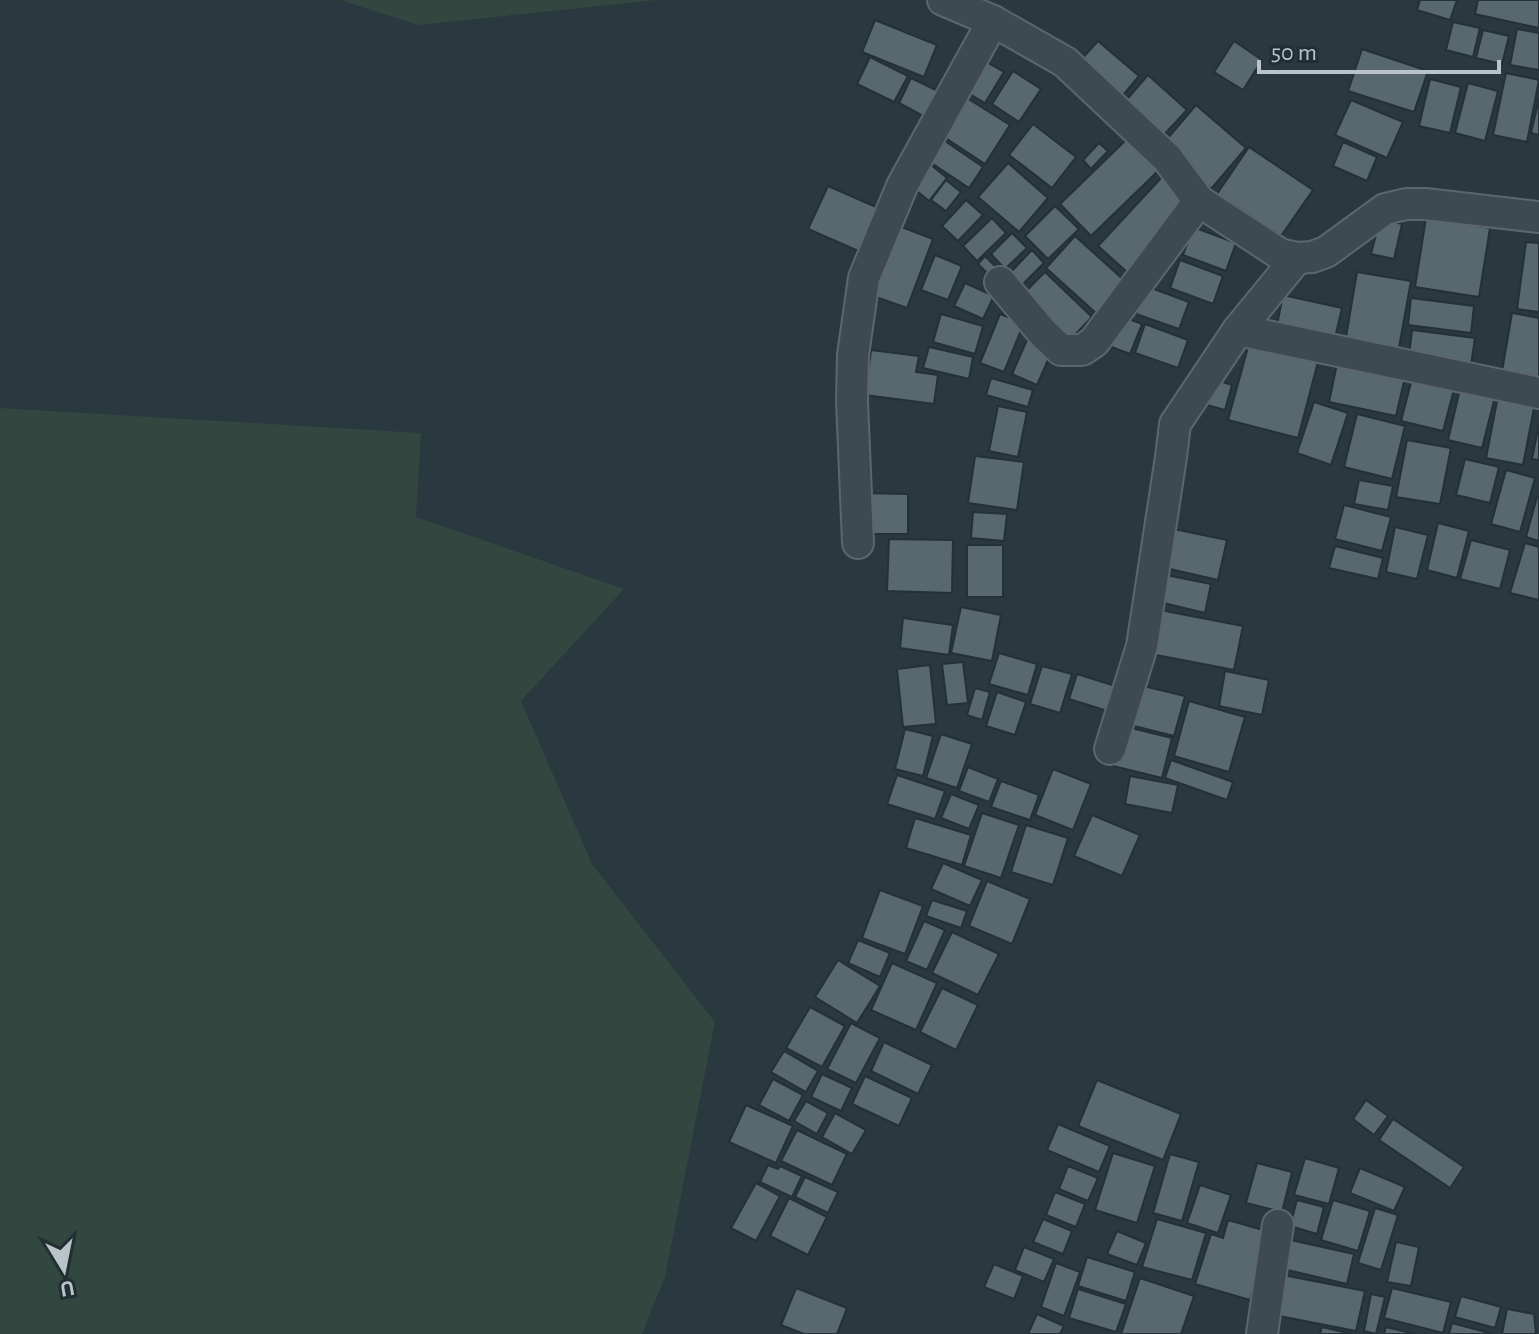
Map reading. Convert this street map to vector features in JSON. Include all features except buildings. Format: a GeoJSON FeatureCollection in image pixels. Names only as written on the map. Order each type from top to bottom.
{"type":"FeatureCollection","features":[{"type":"Feature","properties":{"kind":"street"},"geometry":{"type":"LineString","coordinates":[[943,0],[993,21],[1065,62],[1167,158],[1199,201],[1280,254],[1297,258],[1326,252],[1385,209],[1406,204],[1539,217]]}},
{"type":"Feature","properties":{"kind":"street"},"geometry":{"type":"LineString","coordinates":[[858,543],[852,371],[864,278],[902,186],[993,21]]}},
{"type":"Feature","properties":{"kind":"street"},"geometry":{"type":"LineString","coordinates":[[1000,282],[1061,350],[1082,350],[1094,342],[1199,201]]}},
{"type":"Feature","properties":{"kind":"street"},"geometry":{"type":"LineString","coordinates":[[1110,749],[1142,646],[1175,424],[1238,330],[1297,258]]}},
{"type":"Feature","properties":{"kind":"street"},"geometry":{"type":"LineString","coordinates":[[1238,330],[1539,393]]}},
{"type":"Feature","properties":{"kind":"street"},"geometry":{"type":"LineString","coordinates":[[1262,1334],[1278,1225]]}},
{"type":"Feature","properties":{"kind":"green space"},"geometry":{"type":"Polygon","coordinates":[[[340,0],[657,0],[418,25],[340,0]]]}},
{"type":"Feature","properties":{"kind":"green space"},"geometry":{"type":"Polygon","coordinates":[[[0,408],[421,433],[416,517],[624,589],[521,701],[592,864],[715,1022],[665,1277],[642,1334],[0,1334],[0,408]]]}}]}
